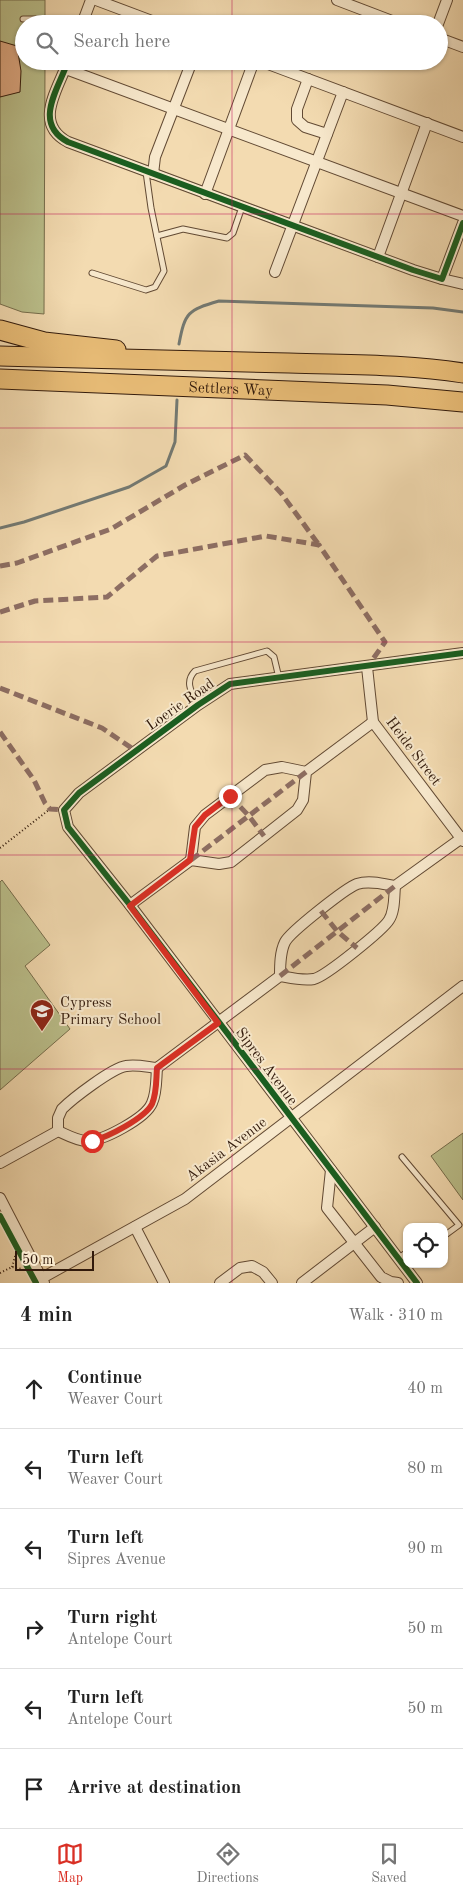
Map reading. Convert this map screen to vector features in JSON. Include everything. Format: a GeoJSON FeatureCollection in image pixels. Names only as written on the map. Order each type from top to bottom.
{"type":"FeatureCollection","features":[{"type":"Feature","properties":{"kind":"highway"},"geometry":{"type":"LineString","coordinates":[[0,330],[44,342],[86,345],[119,351],[145,361]]}},
{"type":"Feature","properties":{"kind":"highway","name":"Settlers Way"},"geometry":{"type":"LineString","coordinates":[[0,356],[394,367],[463,373]]}},
{"type":"Feature","properties":{"kind":"highway","name":"Settlers Way"},"geometry":{"type":"LineString","coordinates":[[0,379],[387,395],[463,402]]}},
{"type":"Feature","properties":{"kind":"street"},"geometry":{"type":"LineString","coordinates":[[86,15],[91,0]]}},
{"type":"Feature","properties":{"kind":"street"},"geometry":{"type":"LineString","coordinates":[[96,0],[136,15]]}},
{"type":"Feature","properties":{"kind":"street"},"geometry":{"type":"LineString","coordinates":[[337,0],[376,15]]}},
{"type":"Feature","properties":{"kind":"street"},"geometry":{"type":"LineString","coordinates":[[441,15],[447,0]]}},
{"type":"Feature","properties":{"kind":"street"},"geometry":{"type":"LineString","coordinates":[[448,41],[463,47]]}},
{"type":"Feature","properties":{"kind":"street"},"geometry":{"type":"LineString","coordinates":[[65,70],[49,110],[50,123],[57,135],[68,142],[413,270],[463,284]]}},
{"type":"Feature","properties":{"kind":"street"},"geometry":{"type":"LineString","coordinates":[[79,70],[173,109],[463,216]]}},
{"type":"Feature","properties":{"kind":"street"},"geometry":{"type":"LineString","coordinates":[[150,172],[188,70]]}},
{"type":"Feature","properties":{"kind":"street"},"geometry":{"type":"LineString","coordinates":[[205,194],[251,70]]}},
{"type":"Feature","properties":{"kind":"street"},"geometry":{"type":"LineString","coordinates":[[284,70],[463,137]]}},
{"type":"Feature","properties":{"kind":"street"},"geometry":{"type":"LineString","coordinates":[[308,79],[296,110],[296,120],[306,127],[327,134]]}},
{"type":"Feature","properties":{"kind":"street"},"geometry":{"type":"LineString","coordinates":[[275,272],[343,92]]}},
{"type":"Feature","properties":{"kind":"street"},"geometry":{"type":"LineString","coordinates":[[378,257],[427,123]]}},
{"type":"Feature","properties":{"kind":"street"},"geometry":{"type":"LineString","coordinates":[[442,279],[463,224]]}},
{"type":"Feature","properties":{"kind":"street","name":"Loerie Road"},"geometry":{"type":"LineString","coordinates":[[64,815],[64,810],[79,793],[198,705],[230,684],[463,653]]}},
{"type":"Feature","properties":{"kind":"street","name":"Heide Street"},"geometry":{"type":"LineString","coordinates":[[367,667],[373,722],[462,839]]}},
{"type":"Feature","properties":{"kind":"street"},"geometry":{"type":"LineString","coordinates":[[130,906],[190,860],[195,827],[212,810],[265,770],[282,768],[306,772],[373,722]]}},
{"type":"Feature","properties":{"kind":"street"},"geometry":{"type":"LineString","coordinates":[[190,860],[219,864],[231,862],[297,810],[303,800],[306,772]]}},
{"type":"Feature","properties":{"kind":"street","name":"Sipres Avenue"},"geometry":{"type":"LineString","coordinates":[[64,815],[68,827],[291,1119],[321,1155],[375,1227],[403,1255]]}},
{"type":"Feature","properties":{"kind":"street"},"geometry":{"type":"LineString","coordinates":[[280,976],[285,940],[305,923],[357,884],[370,883],[396,886],[462,839]]}},
{"type":"Feature","properties":{"kind":"street"},"geometry":{"type":"LineString","coordinates":[[58,1131],[58,1118],[62,1109],[114,1070],[124,1066],[157,1068],[280,976],[300,979],[315,978],[335,966],[388,922],[392,911],[396,886]]}},
{"type":"Feature","properties":{"kind":"street","name":"Akasia Avenue"},"geometry":{"type":"LineString","coordinates":[[43,1281],[185,1199],[463,986]]}},
{"type":"Feature","properties":{"kind":"street"},"geometry":{"type":"LineString","coordinates":[[58,1131],[87,1141],[106,1136],[123,1127],[144,1113],[152,1104],[157,1068]]}},
{"type":"Feature","properties":{"kind":"street"},"geometry":{"type":"LineString","coordinates":[[0,1163],[58,1131]]}},
{"type":"Feature","properties":{"kind":"street"},"geometry":{"type":"LineString","coordinates":[[331,1170],[328,1208],[381,1276],[391,1282],[398,1283]]}},
{"type":"Feature","properties":{"kind":"street"},"geometry":{"type":"LineString","coordinates":[[0,1198],[43,1281]]}},
{"type":"Feature","properties":{"kind":"street"},"geometry":{"type":"LineString","coordinates":[[135,1227],[164,1283]]}},
{"type":"Feature","properties":{"kind":"street"},"geometry":{"type":"LineString","coordinates":[[302,1283],[375,1227]]}},
{"type":"Feature","properties":{"kind":"street"},"geometry":{"type":"LineString","coordinates":[[220,1283],[240,1268],[252,1266],[263,1272],[272,1283]]}},
{"type":"Feature","properties":{"kind":"street","name":"Sipres Avenue"},"geometry":{"type":"LineString","coordinates":[[410,1268],[417,1283]]}},
{"type":"Feature","properties":{"kind":"lane"},"geometry":{"type":"LineString","coordinates":[[92,273],[146,290],[156,287],[164,271],[157,236],[150,172]]}},
{"type":"Feature","properties":{"kind":"lane"},"geometry":{"type":"LineString","coordinates":[[157,236],[183,229],[227,238],[234,232],[242,207]]}},
{"type":"Feature","properties":{"kind":"lane"},"geometry":{"type":"LineString","coordinates":[[198,705],[189,684],[190,676],[195,671],[267,651],[274,657],[279,678]]}},
{"type":"Feature","properties":{"kind":"lane"},"geometry":{"type":"LineString","coordinates":[[402,1158],[459,1225],[448,1233]]}},
{"type":"Feature","properties":{"kind":"path"},"geometry":{"type":"LineString","coordinates":[[1,847],[50,809]]}},
{"type":"Feature","properties":{"kind":"path"},"geometry":{"type":"LineString","coordinates":[[12,1267],[17,1248]]}},
{"type":"Feature","properties":{"kind":"path"},"geometry":{"type":"LineString","coordinates":[[1,1272],[12,1267],[29,1270]]}},
{"type":"Feature","properties":{"kind":"green space"},"geometry":{"type":"Polygon","coordinates":[[[0,0],[45,0],[45,15],[15,15],[15,70],[45,70],[44,314],[22,312],[0,304],[0,0]]]}},
{"type":"Feature","properties":{"kind":"green space"},"geometry":{"type":"Polygon","coordinates":[[[2,880],[50,945],[25,966],[70,1029],[0,1090],[0,882],[2,880]]]}},
{"type":"Feature","properties":{"kind":"green space"},"geometry":{"type":"Polygon","coordinates":[[[463,1133],[463,1200],[431,1156],[463,1133]]]}},
{"type":"Feature","properties":{"kind":"building"},"geometry":{"type":"Polygon","coordinates":[[[0,41],[15,45],[15,70],[21,71],[20,92],[0,97],[0,41]]]}},
{"type":"Feature","properties":{"kind":"waterway"},"geometry":{"type":"LineString","coordinates":[[179,344],[183,325],[190,314],[194,310],[219,301],[433,308],[463,312]]}},
{"type":"Feature","properties":{"kind":"waterway"},"geometry":{"type":"LineString","coordinates":[[0,528],[24,522],[129,487],[166,466],[175,442],[177,400]]}},
{"type":"Feature","properties":{"kind":"marked path"},"geometry":{"type":"LineString","coordinates":[[0,566],[17,563],[111,529],[185,485],[245,455],[281,493],[319,545]]}},
{"type":"Feature","properties":{"kind":"marked path"},"geometry":{"type":"LineString","coordinates":[[0,612],[35,601],[107,597],[157,556],[266,536],[319,545],[385,642],[368,666]]}},
{"type":"Feature","properties":{"kind":"marked path"},"geometry":{"type":"LineString","coordinates":[[0,688],[102,728],[136,751]]}},
{"type":"Feature","properties":{"kind":"marked path"},"geometry":{"type":"LineString","coordinates":[[0,732],[34,780],[45,803],[50,809],[64,810]]}},
{"type":"Feature","properties":{"kind":"marked path"},"geometry":{"type":"LineString","coordinates":[[191,860],[306,772]]}},
{"type":"Feature","properties":{"kind":"marked path"},"geometry":{"type":"LineString","coordinates":[[230,796],[249,816],[264,836]]}},
{"type":"Feature","properties":{"kind":"marked path"},"geometry":{"type":"LineString","coordinates":[[280,976],[395,886]]}},
{"type":"Feature","properties":{"kind":"marked path"},"geometry":{"type":"LineString","coordinates":[[321,911],[337,931],[357,948]]}},
{"type":"Feature","properties":{"kind":"cycle path"},"geometry":{"type":"LineString","coordinates":[[64,70],[51,105],[50,115],[52,125],[57,134],[68,142],[413,270],[442,279],[463,223]]}},
{"type":"Feature","properties":{"kind":"cycle path"},"geometry":{"type":"LineString","coordinates":[[417,1283],[130,905],[68,827],[64,810],[79,793],[198,705],[230,684],[463,653]]}},
{"type":"Feature","properties":{"kind":"cycle path"},"geometry":{"type":"LineString","coordinates":[[0,1216],[36,1283]]}},
{"type":"Feature","properties":{"kind":"place","name":"Cypress Primary School"},"geometry":{"type":"Point","coordinates":[42,1032]}},
{"type":"Feature","properties":{"kind":"route"},"geometry":{"type":"LineString","coordinates":[[92,1141],[123,1127],[144,1113],[152,1104],[157,1068],[218,1023],[130,906],[190,860],[195,827],[205,815],[230,796]]}}]}
